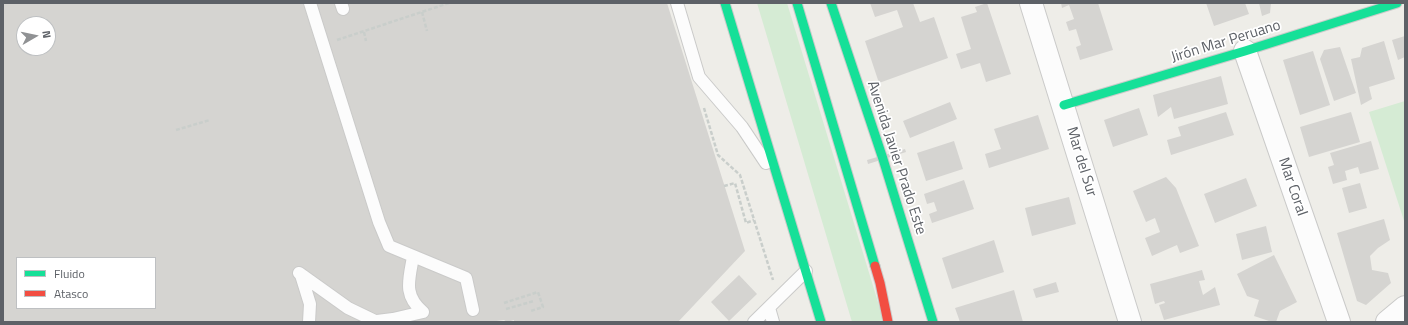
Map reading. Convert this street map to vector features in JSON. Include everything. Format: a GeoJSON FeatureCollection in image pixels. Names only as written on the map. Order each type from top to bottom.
{"type":"FeatureCollection","features":[{"type":"Feature","properties":{"kind":"main road"},"geometry":{"type":"LineString","coordinates":[[725,3],[822,322]]}},
{"type":"Feature","properties":{"kind":"main road"},"geometry":{"type":"LineString","coordinates":[[797,3],[880,283],[888,322]]}},
{"type":"Feature","properties":{"kind":"main road","name":"Avenida Javier Prado Este"},"geometry":{"type":"LineString","coordinates":[[831,3],[883,159],[933,322]]}},
{"type":"Feature","properties":{"kind":"main road","name":"Jirón Mar Peruano"},"geometry":{"type":"LineString","coordinates":[[1064,105],[1245,51],[1397,3]]}},
{"type":"Feature","properties":{"kind":"street","name":"Mar del Sur"},"geometry":{"type":"LineString","coordinates":[[1031,3],[1064,105],[1130,322]]}},
{"type":"Feature","properties":{"kind":"street","name":"Mar Coral"},"geometry":{"type":"LineString","coordinates":[[1245,51],[1339,322]]}},
{"type":"Feature","properties":{"kind":"street"},"geometry":{"type":"LineString","coordinates":[[1387,322],[1405,307]]}},
{"type":"Feature","properties":{"kind":"lane"},"geometry":{"type":"LineString","coordinates":[[310,3],[379,222],[389,246],[466,278],[472,310]]}},
{"type":"Feature","properties":{"kind":"lane"},"geometry":{"type":"LineString","coordinates":[[677,3],[699,77],[742,127],[779,182]]}},
{"type":"Feature","properties":{"kind":"lane"},"geometry":{"type":"LineString","coordinates":[[309,322],[310,304],[300,274],[348,308],[372,321],[394,319],[423,312],[415,305],[408,287],[413,256]]}},
{"type":"Feature","properties":{"kind":"lane"},"geometry":{"type":"LineString","coordinates":[[754,322],[806,271]]}},
{"type":"Feature","properties":{"kind":"lane"},"geometry":{"type":"LineString","coordinates":[[769,308],[773,322]]}},
{"type":"Feature","properties":{"kind":"path"},"geometry":{"type":"LineString","coordinates":[[335,41],[449,3]]}},
{"type":"Feature","properties":{"kind":"path"},"geometry":{"type":"LineString","coordinates":[[422,12],[427,31]]}},
{"type":"Feature","properties":{"kind":"path"},"geometry":{"type":"LineString","coordinates":[[364,32],[366,41]]}},
{"type":"Feature","properties":{"kind":"path"},"geometry":{"type":"LineString","coordinates":[[702,102],[718,154],[740,174],[778,298]]}},
{"type":"Feature","properties":{"kind":"path"},"geometry":{"type":"LineString","coordinates":[[176,130],[210,120]]}},
{"type":"Feature","properties":{"kind":"path"},"geometry":{"type":"LineString","coordinates":[[724,186],[734,183],[746,223],[754,220]]}},
{"type":"Feature","properties":{"kind":"path"},"geometry":{"type":"LineString","coordinates":[[504,303],[538,292],[543,307],[530,311]]}},
{"type":"Feature","properties":{"kind":"path"},"geometry":{"type":"LineString","coordinates":[[506,309],[534,301]]}},
{"type":"Feature","properties":{"kind":"green space"},"geometry":{"type":"Polygon","coordinates":[[[757,3],[787,3],[884,322],[852,322],[757,3]]]}},
{"type":"Feature","properties":{"kind":"green space"},"geometry":{"type":"Polygon","coordinates":[[[1405,101],[1405,224],[1369,112],[1405,101]]]}},
{"type":"Feature","properties":{"kind":"building"},"geometry":{"type":"Polygon","coordinates":[[[3,3],[667,3],[745,251],[678,322],[514,322],[514,320],[507,322],[504,320],[489,322],[3,322],[3,3]]]}},
{"type":"Feature","properties":{"kind":"building"},"geometry":{"type":"Polygon","coordinates":[[[870,3],[913,3],[920,22],[934,17],[948,58],[879,83],[865,41],[903,27],[897,10],[875,17],[870,3]]]}},
{"type":"Feature","properties":{"kind":"building"},"geometry":{"type":"Polygon","coordinates":[[[987,3],[1011,74],[986,82],[980,63],[961,69],[956,54],[971,49],[961,17],[977,12],[975,7],[987,3]]]}},
{"type":"Feature","properties":{"kind":"building"},"geometry":{"type":"Polygon","coordinates":[[[1061,3],[1098,3],[1113,50],[1080,60],[1076,47],[1081,45],[1076,29],[1069,31],[1066,22],[1074,19],[1069,5],[1062,8],[1061,3]]]}},
{"type":"Feature","properties":{"kind":"building"},"geometry":{"type":"Polygon","coordinates":[[[1206,3],[1245,3],[1249,14],[1214,26],[1206,3]]]}},
{"type":"Feature","properties":{"kind":"building"},"geometry":{"type":"Polygon","coordinates":[[[1259,3],[1271,3],[1270,13],[1262,16],[1259,3]]]}},
{"type":"Feature","properties":{"kind":"building"},"geometry":{"type":"Polygon","coordinates":[[[1405,36],[1405,57],[1398,60],[1392,40],[1405,36]]]}},
{"type":"Feature","properties":{"kind":"building"},"geometry":{"type":"Polygon","coordinates":[[[1384,41],[1395,79],[1369,87],[1372,99],[1361,105],[1351,59],[1360,57],[1362,48],[1384,41]]]}},
{"type":"Feature","properties":{"kind":"building"},"geometry":{"type":"Polygon","coordinates":[[[1340,47],[1356,93],[1334,101],[1320,59],[1324,50],[1340,47]]]}},
{"type":"Feature","properties":{"kind":"building"},"geometry":{"type":"Polygon","coordinates":[[[1313,51],[1330,105],[1300,115],[1283,60],[1313,51]]]}},
{"type":"Feature","properties":{"kind":"building"},"geometry":{"type":"Polygon","coordinates":[[[1221,76],[1228,104],[1174,119],[1171,107],[1158,117],[1153,95],[1221,76]]]}},
{"type":"Feature","properties":{"kind":"building"},"geometry":{"type":"Polygon","coordinates":[[[950,102],[957,119],[910,138],[903,121],[950,102]]]}},
{"type":"Feature","properties":{"kind":"building"},"geometry":{"type":"Polygon","coordinates":[[[1139,108],[1148,135],[1113,147],[1104,120],[1139,108]]]}},
{"type":"Feature","properties":{"kind":"building"},"geometry":{"type":"Polygon","coordinates":[[[1226,112],[1234,135],[1171,155],[1167,140],[1181,136],[1178,127],[1226,112]]]}},
{"type":"Feature","properties":{"kind":"building"},"geometry":{"type":"Polygon","coordinates":[[[1351,112],[1360,142],[1309,157],[1300,127],[1351,112]]]}},
{"type":"Feature","properties":{"kind":"building"},"geometry":{"type":"Polygon","coordinates":[[[1038,115],[1049,149],[989,168],[985,154],[1001,149],[994,129],[1038,115]]]}},
{"type":"Feature","properties":{"kind":"building"},"geometry":{"type":"Polygon","coordinates":[[[954,141],[963,169],[926,181],[917,153],[954,141]]]}},
{"type":"Feature","properties":{"kind":"building"},"geometry":{"type":"Polygon","coordinates":[[[1371,141],[1379,169],[1360,174],[1358,167],[1345,171],[1347,180],[1333,184],[1328,167],[1334,165],[1330,153],[1371,141]]]}},
{"type":"Feature","properties":{"kind":"building"},"geometry":{"type":"Polygon","coordinates":[[[905,149],[906,152],[868,164],[867,160],[905,149]]]}},
{"type":"Feature","properties":{"kind":"building"},"geometry":{"type":"Polygon","coordinates":[[[1166,177],[1176,188],[1199,246],[1180,253],[1177,245],[1152,256],[1145,238],[1160,232],[1155,218],[1146,222],[1133,191],[1166,177]]]}},
{"type":"Feature","properties":{"kind":"building"},"geometry":{"type":"Polygon","coordinates":[[[1246,178],[1257,206],[1215,223],[1204,194],[1246,178]]]}},
{"type":"Feature","properties":{"kind":"building"},"geometry":{"type":"Polygon","coordinates":[[[964,180],[974,209],[932,223],[929,214],[937,211],[934,202],[927,204],[924,194],[964,180]]]}},
{"type":"Feature","properties":{"kind":"building"},"geometry":{"type":"Polygon","coordinates":[[[1360,183],[1367,208],[1349,213],[1342,188],[1360,183]]]}},
{"type":"Feature","properties":{"kind":"building"},"geometry":{"type":"Polygon","coordinates":[[[1069,197],[1076,224],[1032,236],[1025,208],[1069,197]]]}},
{"type":"Feature","properties":{"kind":"building"},"geometry":{"type":"Polygon","coordinates":[[[1384,219],[1390,240],[1378,248],[1370,256],[1372,270],[1388,273],[1391,283],[1366,305],[1357,301],[1337,233],[1384,219]]]}},
{"type":"Feature","properties":{"kind":"building"},"geometry":{"type":"Polygon","coordinates":[[[1266,226],[1272,252],[1242,260],[1236,234],[1266,226]]]}},
{"type":"Feature","properties":{"kind":"building"},"geometry":{"type":"Polygon","coordinates":[[[994,240],[1004,272],[952,289],[942,258],[994,240]]]}},
{"type":"Feature","properties":{"kind":"building"},"geometry":{"type":"Polygon","coordinates":[[[1274,255],[1297,302],[1280,311],[1276,322],[1272,322],[1254,316],[1259,300],[1247,296],[1237,274],[1274,255]]]}},
{"type":"Feature","properties":{"kind":"building"},"geometry":{"type":"Polygon","coordinates":[[[1202,270],[1205,280],[1199,281],[1203,295],[1215,287],[1220,305],[1164,320],[1159,305],[1165,303],[1164,301],[1155,304],[1150,284],[1202,270]]]}},
{"type":"Feature","properties":{"kind":"building"},"geometry":{"type":"Polygon","coordinates":[[[739,275],[757,294],[729,321],[711,302],[739,275]]]}},
{"type":"Feature","properties":{"kind":"building"},"geometry":{"type":"Polygon","coordinates":[[[1056,282],[1059,292],[1036,298],[1033,289],[1056,282]]]}},
{"type":"Feature","properties":{"kind":"building"},"geometry":{"type":"Polygon","coordinates":[[[1014,290],[1023,322],[960,322],[955,308],[1014,290]]]}},
{"type":"Feature","properties":{"kind":"traffic: fast"},"geometry":{"type":"LineString","coordinates":[[725,3],[821,322]]}},
{"type":"Feature","properties":{"kind":"traffic: fast"},"geometry":{"type":"LineString","coordinates":[[797,3],[875,266]]}},
{"type":"Feature","properties":{"kind":"traffic: fast"},"geometry":{"type":"LineString","coordinates":[[831,3],[883,159],[933,322]]}},
{"type":"Feature","properties":{"kind":"traffic: fast"},"geometry":{"type":"LineString","coordinates":[[1064,105],[1245,51],[1397,3]]}},
{"type":"Feature","properties":{"kind":"traffic: jam"},"geometry":{"type":"LineString","coordinates":[[875,266],[888,322]]}}]}
